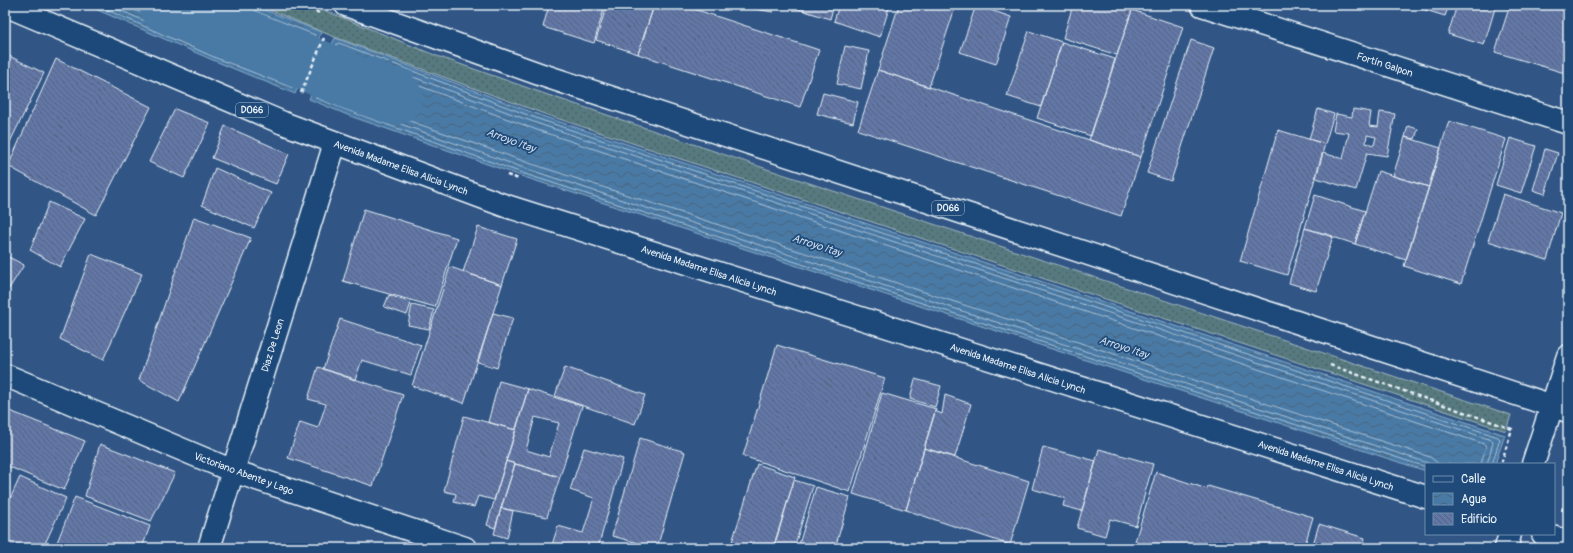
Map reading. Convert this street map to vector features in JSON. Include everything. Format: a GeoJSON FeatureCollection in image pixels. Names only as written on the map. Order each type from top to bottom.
{"type":"FeatureCollection","features":[{"type":"Feature","properties":{"kind":"main road","name":"Avenida Madame Elisa Alicia Lynch"},"geometry":{"type":"LineString","coordinates":[[5,5],[283,123],[504,205],[1425,497]]}},
{"type":"Feature","properties":{"kind":"main road","name":"D066"},"geometry":{"type":"LineString","coordinates":[[346,5],[378,11],[542,75],[1560,408]]}},
{"type":"Feature","properties":{"kind":"main road","name":"Fortín Galpon"},"geometry":{"type":"LineString","coordinates":[[1202,5],[1568,123]]}},
{"type":"Feature","properties":{"kind":"main road","name":"Diaz De Leon"},"geometry":{"type":"LineString","coordinates":[[209,548],[335,143]]}},
{"type":"Feature","properties":{"kind":"main road"},"geometry":{"type":"LineString","coordinates":[[1533,463],[1541,441],[1560,408],[1568,356]]}},
{"type":"Feature","properties":{"kind":"main road","name":"Victoriano Abente y Lago"},"geometry":{"type":"LineString","coordinates":[[5,375],[233,471],[465,548]]}},
{"type":"Feature","properties":{"kind":"main road"},"geometry":{"type":"LineString","coordinates":[[1506,548],[1510,535]]}},
{"type":"Feature","properties":{"kind":"main road"},"geometry":{"type":"LineString","coordinates":[[1546,535],[1568,542]]}},
{"type":"Feature","properties":{"kind":"path"},"geometry":{"type":"LineString","coordinates":[[303,5],[320,13]]}},
{"type":"Feature","properties":{"kind":"path"},"geometry":{"type":"LineString","coordinates":[[301,93],[324,38]]}},
{"type":"Feature","properties":{"kind":"path"},"geometry":{"type":"LineString","coordinates":[[1564,516],[1560,514],[1568,492]]}},
{"type":"Feature","properties":{"kind":"green space"},"geometry":{"type":"Polygon","coordinates":[[[258,5],[311,5],[437,56],[548,95],[1511,415],[1506,431],[547,115],[332,36],[258,5]]]}},
{"type":"Feature","properties":{"kind":"water"},"geometry":{"type":"Polygon","coordinates":[[[86,5],[252,5],[321,32],[318,41],[331,46],[335,38],[542,116],[1505,435],[1495,463],[1425,463],[1425,471],[524,177],[350,116],[309,99],[331,47],[317,41],[295,94],[86,5]]]}},
{"type":"Feature","properties":{"kind":"building"},"geometry":{"type":"Polygon","coordinates":[[[549,5],[605,5],[594,43],[543,27],[549,5]]]}},
{"type":"Feature","properties":{"kind":"building"},"geometry":{"type":"Polygon","coordinates":[[[607,5],[654,6],[638,54],[596,40],[607,5]]]}},
{"type":"Feature","properties":{"kind":"building"},"geometry":{"type":"Polygon","coordinates":[[[654,5],[682,5],[819,50],[800,107],[638,54],[654,5]]]}},
{"type":"Feature","properties":{"kind":"building"},"geometry":{"type":"Polygon","coordinates":[[[749,5],[774,5],[773,12],[749,8],[749,5]]]}},
{"type":"Feature","properties":{"kind":"building"},"geometry":{"type":"Polygon","coordinates":[[[796,5],[834,5],[830,19],[795,8],[796,5]]]}},
{"type":"Feature","properties":{"kind":"building"},"geometry":{"type":"Polygon","coordinates":[[[839,5],[890,5],[880,37],[834,21],[839,5]]]}},
{"type":"Feature","properties":{"kind":"building"},"geometry":{"type":"Polygon","coordinates":[[[899,5],[956,5],[929,87],[878,70],[899,5]]]}},
{"type":"Feature","properties":{"kind":"building"},"geometry":{"type":"Polygon","coordinates":[[[976,5],[1011,17],[996,64],[960,52],[976,5]]]}},
{"type":"Feature","properties":{"kind":"building"},"geometry":{"type":"Polygon","coordinates":[[[1073,5],[1116,5],[1132,10],[1117,55],[1063,38],[1073,5]]]}},
{"type":"Feature","properties":{"kind":"building"},"geometry":{"type":"Polygon","coordinates":[[[1409,5],[1449,5],[1445,16],[1409,5]]]}},
{"type":"Feature","properties":{"kind":"building"},"geometry":{"type":"Polygon","coordinates":[[[1457,5],[1496,5],[1484,45],[1448,34],[1457,5]]]}},
{"type":"Feature","properties":{"kind":"building"},"geometry":{"type":"Polygon","coordinates":[[[1510,5],[1568,5],[1568,74],[1495,52],[1510,5]]]}},
{"type":"Feature","properties":{"kind":"building"},"geometry":{"type":"Polygon","coordinates":[[[1132,10],[1183,27],[1141,157],[1089,140],[1132,10]]]}},
{"type":"Feature","properties":{"kind":"building"},"geometry":{"type":"Polygon","coordinates":[[[1029,31],[1062,42],[1041,107],[1007,96],[1029,31]]]}},
{"type":"Feature","properties":{"kind":"building"},"geometry":{"type":"Polygon","coordinates":[[[1191,40],[1214,48],[1171,181],[1147,173],[1191,40]]]}},
{"type":"Feature","properties":{"kind":"building"},"geometry":{"type":"Polygon","coordinates":[[[1062,42],[1115,59],[1091,136],[1037,118],[1062,42]]]}},
{"type":"Feature","properties":{"kind":"building"},"geometry":{"type":"Polygon","coordinates":[[[845,46],[869,51],[861,89],[837,84],[845,46]]]}},
{"type":"Feature","properties":{"kind":"building"},"geometry":{"type":"Polygon","coordinates":[[[5,54],[44,73],[5,152],[5,54]]]}},
{"type":"Feature","properties":{"kind":"building"},"geometry":{"type":"Polygon","coordinates":[[[56,59],[151,107],[96,215],[8,166],[56,59]]]}},
{"type":"Feature","properties":{"kind":"building"},"geometry":{"type":"Polygon","coordinates":[[[878,70],[1141,157],[1121,216],[858,130],[878,70]]]}},
{"type":"Feature","properties":{"kind":"building"},"geometry":{"type":"Polygon","coordinates":[[[823,93],[858,102],[853,123],[817,114],[823,93]]]}},
{"type":"Feature","properties":{"kind":"building"},"geometry":{"type":"Polygon","coordinates":[[[175,109],[210,123],[184,178],[149,162],[175,109]]]}},
{"type":"Feature","properties":{"kind":"building"},"geometry":{"type":"Polygon","coordinates":[[[1318,109],[1334,114],[1325,144],[1309,139],[1318,109]]]}},
{"type":"Feature","properties":{"kind":"building"},"geometry":{"type":"Polygon","coordinates":[[[1353,109],[1371,112],[1369,126],[1378,127],[1380,112],[1395,114],[1387,156],[1367,153],[1356,190],[1316,178],[1323,153],[1343,159],[1349,133],[1333,131],[1336,114],[1352,117],[1353,109]],[[1367,135],[1366,143],[1374,145],[1376,137],[1367,135]]]}},
{"type":"Feature","properties":{"kind":"building"},"geometry":{"type":"Polygon","coordinates":[[[1449,121],[1506,139],[1461,284],[1404,266],[1449,121]]]}},
{"type":"Feature","properties":{"kind":"building"},"geometry":{"type":"Polygon","coordinates":[[[225,126],[289,154],[276,184],[212,158],[225,126]]]}},
{"type":"Feature","properties":{"kind":"building"},"geometry":{"type":"Polygon","coordinates":[[[1408,126],[1418,129],[1415,139],[1405,137],[1408,126]]]}},
{"type":"Feature","properties":{"kind":"building"},"geometry":{"type":"Polygon","coordinates":[[[1278,130],[1325,144],[1287,275],[1240,261],[1278,130]]]}},
{"type":"Feature","properties":{"kind":"building"},"geometry":{"type":"Polygon","coordinates":[[[1405,137],[1441,148],[1429,187],[1393,176],[1405,137]]]}},
{"type":"Feature","properties":{"kind":"building"},"geometry":{"type":"Polygon","coordinates":[[[1510,138],[1536,146],[1521,193],[1496,185],[1510,138]]]}},
{"type":"Feature","properties":{"kind":"building"},"geometry":{"type":"Polygon","coordinates":[[[1545,149],[1558,153],[1545,194],[1533,190],[1545,149]]]}},
{"type":"Feature","properties":{"kind":"building"},"geometry":{"type":"Polygon","coordinates":[[[215,168],[271,193],[254,228],[202,205],[215,168]]]}},
{"type":"Feature","properties":{"kind":"building"},"geometry":{"type":"Polygon","coordinates":[[[1378,171],[1429,187],[1406,260],[1355,244],[1378,171]]]}},
{"type":"Feature","properties":{"kind":"building"},"geometry":{"type":"Polygon","coordinates":[[[1503,194],[1561,213],[1547,260],[1488,241],[1503,194]]]}},
{"type":"Feature","properties":{"kind":"building"},"geometry":{"type":"Polygon","coordinates":[[[1315,195],[1365,211],[1355,244],[1305,228],[1315,195]]]}},
{"type":"Feature","properties":{"kind":"building"},"geometry":{"type":"Polygon","coordinates":[[[49,202],[85,219],[60,267],[30,250],[49,202]]]}},
{"type":"Feature","properties":{"kind":"building"},"geometry":{"type":"Polygon","coordinates":[[[364,209],[457,238],[435,307],[343,281],[364,209]]]}},
{"type":"Feature","properties":{"kind":"building"},"geometry":{"type":"Polygon","coordinates":[[[194,217],[251,238],[179,402],[139,380],[194,217]]]}},
{"type":"Feature","properties":{"kind":"building"},"geometry":{"type":"Polygon","coordinates":[[[478,227],[517,239],[502,285],[463,272],[478,227]]]}},
{"type":"Feature","properties":{"kind":"building"},"geometry":{"type":"Polygon","coordinates":[[[1305,228],[1333,236],[1316,291],[1289,283],[1305,228]]]}},
{"type":"Feature","properties":{"kind":"building"},"geometry":{"type":"Polygon","coordinates":[[[91,254],[142,274],[103,360],[60,339],[91,254]]]}},
{"type":"Feature","properties":{"kind":"building"},"geometry":{"type":"Polygon","coordinates":[[[5,255],[24,265],[5,295],[5,255]]]}},
{"type":"Feature","properties":{"kind":"building"},"geometry":{"type":"Polygon","coordinates":[[[450,267],[502,285],[464,403],[412,386],[450,267]]]}},
{"type":"Feature","properties":{"kind":"building"},"geometry":{"type":"Polygon","coordinates":[[[389,295],[411,303],[407,315],[384,307],[389,295]]]}},
{"type":"Feature","properties":{"kind":"building"},"geometry":{"type":"Polygon","coordinates":[[[412,305],[434,310],[429,329],[408,325],[412,305]]]}},
{"type":"Feature","properties":{"kind":"building"},"geometry":{"type":"Polygon","coordinates":[[[493,313],[513,318],[497,368],[478,362],[493,313]]]}},
{"type":"Feature","properties":{"kind":"building"},"geometry":{"type":"Polygon","coordinates":[[[340,319],[421,345],[411,375],[362,360],[355,380],[323,369],[340,319]]]}},
{"type":"Feature","properties":{"kind":"building"},"geometry":{"type":"Polygon","coordinates":[[[777,345],[885,378],[850,492],[743,456],[777,345]]]}},
{"type":"Feature","properties":{"kind":"building"},"geometry":{"type":"Polygon","coordinates":[[[318,367],[403,395],[373,486],[288,458],[300,422],[318,428],[326,404],[308,399],[318,367]]]}},
{"type":"Feature","properties":{"kind":"building"},"geometry":{"type":"Polygon","coordinates":[[[565,367],[645,395],[635,424],[555,396],[565,367]]]}},
{"type":"Feature","properties":{"kind":"building"},"geometry":{"type":"Polygon","coordinates":[[[915,379],[941,386],[935,407],[910,399],[915,379]]]}},
{"type":"Feature","properties":{"kind":"building"},"geometry":{"type":"Polygon","coordinates":[[[499,381],[528,389],[516,430],[488,422],[499,381]]]}},
{"type":"Feature","properties":{"kind":"building"},"geometry":{"type":"Polygon","coordinates":[[[528,389],[582,406],[560,477],[506,461],[528,389]],[[535,417],[526,450],[549,457],[559,423],[535,417]]]}},
{"type":"Feature","properties":{"kind":"building"},"geometry":{"type":"Polygon","coordinates":[[[882,393],[936,409],[906,510],[853,494],[882,393]]]}},
{"type":"Feature","properties":{"kind":"building"},"geometry":{"type":"Polygon","coordinates":[[[945,395],[971,404],[955,457],[924,448],[935,411],[942,414],[945,395]]]}},
{"type":"Feature","properties":{"kind":"building"},"geometry":{"type":"Polygon","coordinates":[[[5,409],[85,441],[64,490],[5,465],[5,409]]]}},
{"type":"Feature","properties":{"kind":"building"},"geometry":{"type":"Polygon","coordinates":[[[464,416],[516,430],[494,500],[478,496],[474,507],[454,502],[456,494],[444,491],[464,416]]]}},
{"type":"Feature","properties":{"kind":"building"},"geometry":{"type":"Polygon","coordinates":[[[640,438],[685,452],[657,548],[612,536],[640,438]]]}},
{"type":"Feature","properties":{"kind":"building"},"geometry":{"type":"Polygon","coordinates":[[[100,444],[175,473],[151,521],[85,496],[100,444]]]}},
{"type":"Feature","properties":{"kind":"building"},"geometry":{"type":"Polygon","coordinates":[[[1043,447],[1096,461],[1082,511],[1063,506],[1065,498],[1032,489],[1043,447]]]}},
{"type":"Feature","properties":{"kind":"building"},"geometry":{"type":"Polygon","coordinates":[[[584,448],[623,459],[598,548],[551,548],[558,526],[583,533],[594,498],[570,490],[584,448]]]}},
{"type":"Feature","properties":{"kind":"building"},"geometry":{"type":"Polygon","coordinates":[[[924,448],[1029,481],[1010,545],[906,510],[924,448]]]}},
{"type":"Feature","properties":{"kind":"building"},"geometry":{"type":"Polygon","coordinates":[[[1099,449],[1153,464],[1136,526],[1110,519],[1105,536],[1077,528],[1099,449]]]}},
{"type":"Feature","properties":{"kind":"building"},"geometry":{"type":"Polygon","coordinates":[[[506,461],[515,464],[495,528],[487,525],[506,461]]]}},
{"type":"Feature","properties":{"kind":"building"},"geometry":{"type":"Polygon","coordinates":[[[515,464],[560,477],[547,517],[501,508],[515,464]]]}},
{"type":"Feature","properties":{"kind":"building"},"geometry":{"type":"Polygon","coordinates":[[[757,464],[795,477],[773,548],[730,548],[757,464]]]}},
{"type":"Feature","properties":{"kind":"building"},"geometry":{"type":"Polygon","coordinates":[[[1156,472],[1207,489],[1208,486],[1313,517],[1304,548],[1133,548],[1156,472]]]}},
{"type":"Feature","properties":{"kind":"building"},"geometry":{"type":"Polygon","coordinates":[[[20,477],[66,498],[43,548],[5,548],[5,510],[20,477]]]}},
{"type":"Feature","properties":{"kind":"building"},"geometry":{"type":"Polygon","coordinates":[[[794,480],[813,486],[794,548],[786,548],[775,544],[794,480]]]}},
{"type":"Feature","properties":{"kind":"building"},"geometry":{"type":"Polygon","coordinates":[[[816,487],[850,497],[835,548],[798,548],[816,487]]]}},
{"type":"Feature","properties":{"kind":"building"},"geometry":{"type":"Polygon","coordinates":[[[75,497],[150,526],[142,548],[64,548],[56,545],[75,497]]]}},
{"type":"Feature","properties":{"kind":"building"},"geometry":{"type":"Polygon","coordinates":[[[501,508],[513,511],[507,538],[494,534],[501,508]]]}},
{"type":"Feature","properties":{"kind":"building"},"geometry":{"type":"Polygon","coordinates":[[[1319,524],[1365,538],[1362,548],[1312,548],[1319,524]]]}},
{"type":"Feature","properties":{"kind":"waterway","name":"Arroyo Itay"},"geometry":{"type":"LineString","coordinates":[[167,5],[352,82],[394,97]]}}]}
